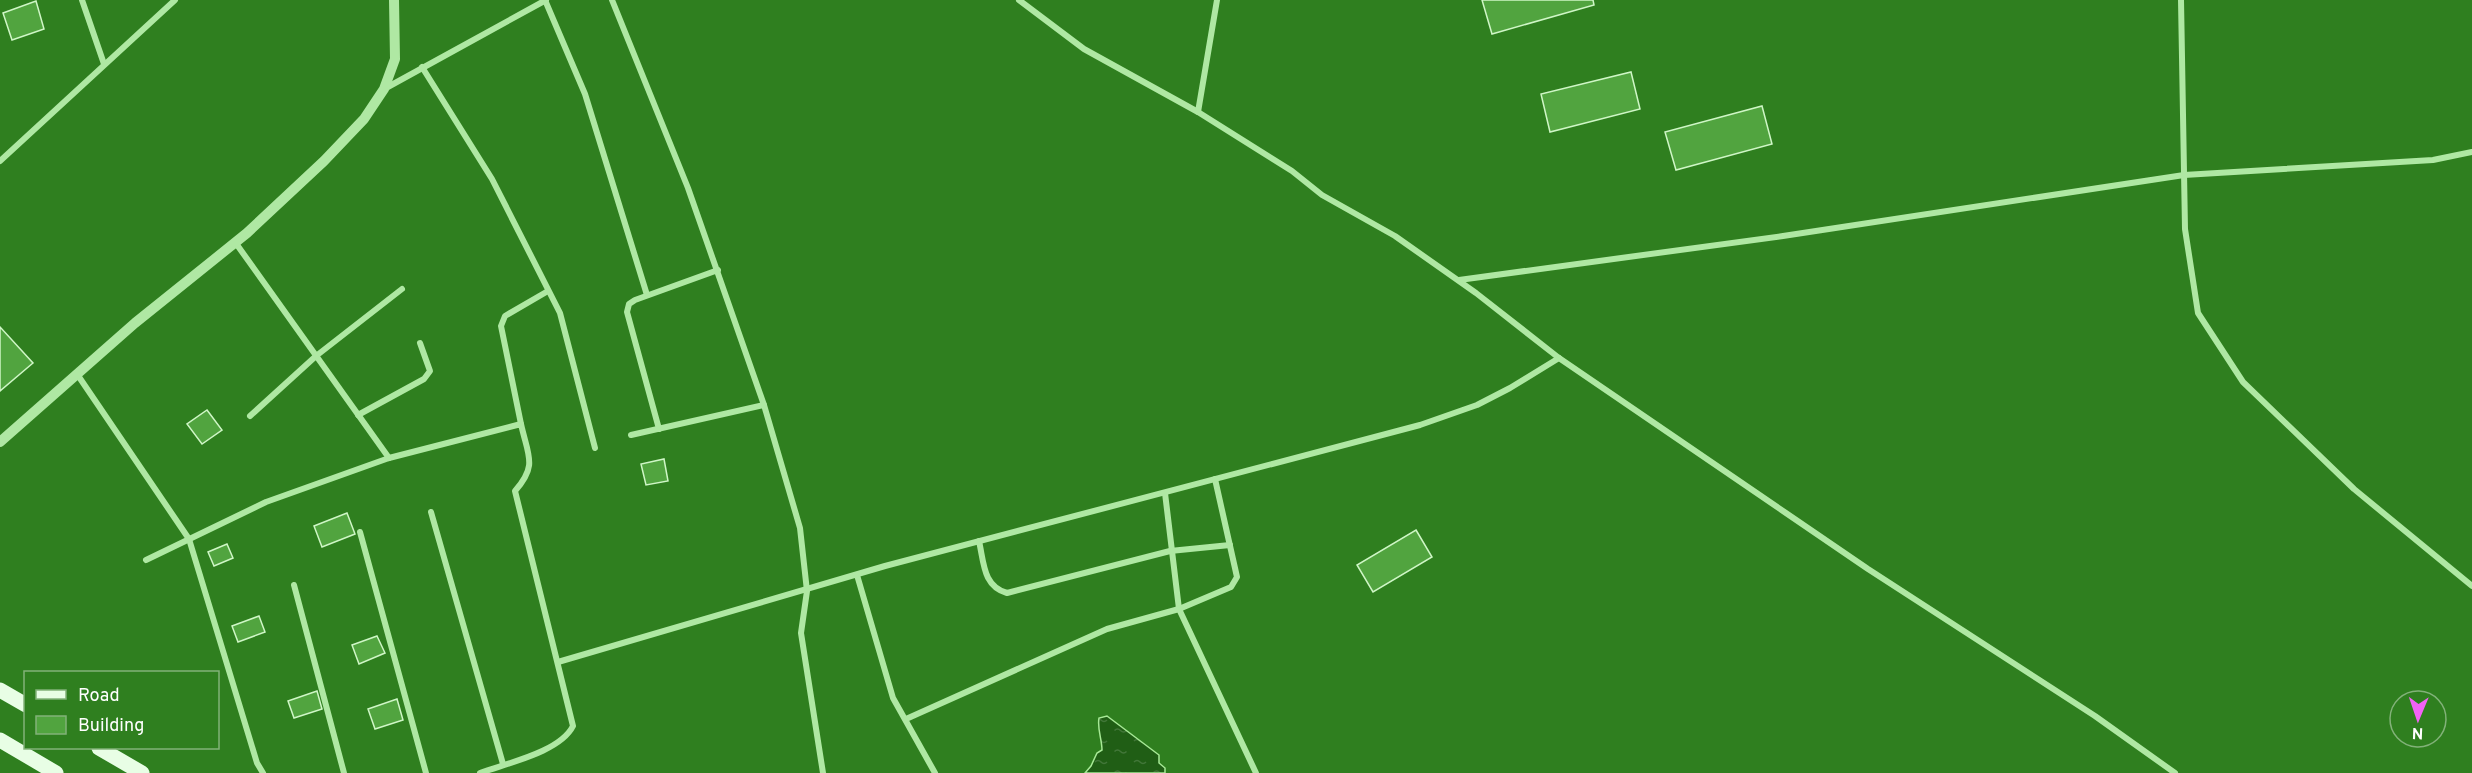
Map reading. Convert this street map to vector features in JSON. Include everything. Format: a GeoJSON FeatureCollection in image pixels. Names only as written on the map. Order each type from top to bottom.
{"type":"FeatureCollection","features":[{"type":"Feature","properties":{"kind":"main road"},"geometry":{"type":"LineString","coordinates":[[0,690],[24,704]]}},
{"type":"Feature","properties":{"kind":"main road"},"geometry":{"type":"LineString","coordinates":[[0,740],[56,773]]}},
{"type":"Feature","properties":{"kind":"main road"},"geometry":{"type":"LineString","coordinates":[[102,749],[142,773]]}},
{"type":"Feature","properties":{"kind":"street"},"geometry":{"type":"LineString","coordinates":[[82,0],[104,64]]}},
{"type":"Feature","properties":{"kind":"street"},"geometry":{"type":"LineString","coordinates":[[1,157],[176,0]]}},
{"type":"Feature","properties":{"kind":"street"},"geometry":{"type":"LineString","coordinates":[[0,442],[135,323],[235,242],[324,161],[364,119],[384,89],[395,59],[394,0]]}},
{"type":"Feature","properties":{"kind":"street"},"geometry":{"type":"LineString","coordinates":[[384,89],[545,0],[585,94],[647,295]]}},
{"type":"Feature","properties":{"kind":"street"},"geometry":{"type":"LineString","coordinates":[[612,0],[688,188],[764,405],[800,528],[807,591],[801,633],[823,773]]}},
{"type":"Feature","properties":{"kind":"street"},"geometry":{"type":"LineString","coordinates":[[1019,0],[1084,49],[1198,112],[1292,171],[1322,195],[1395,236],[1459,280],[1559,358],[1868,569],[2095,716],[2175,773]]}},
{"type":"Feature","properties":{"kind":"street"},"geometry":{"type":"LineString","coordinates":[[1198,112],[1217,0]]}},
{"type":"Feature","properties":{"kind":"street"},"geometry":{"type":"LineString","coordinates":[[2181,0],[2185,229],[2198,313],[2243,382],[2354,489],[2472,586]]}},
{"type":"Feature","properties":{"kind":"street"},"geometry":{"type":"LineString","coordinates":[[422,67],[492,178],[560,313],[595,448]]}},
{"type":"Feature","properties":{"kind":"street"},"geometry":{"type":"LineString","coordinates":[[1459,280],[1783,236],[2184,175],[2433,160],[2472,152]]}},
{"type":"Feature","properties":{"kind":"street"},"geometry":{"type":"LineString","coordinates":[[235,242],[389,458]]}},
{"type":"Feature","properties":{"kind":"street"},"geometry":{"type":"LineString","coordinates":[[658,429],[627,312],[629,304],[647,295],[717,270]]}},
{"type":"Feature","properties":{"kind":"street"},"geometry":{"type":"LineString","coordinates":[[250,416],[316,356],[402,289]]}},
{"type":"Feature","properties":{"kind":"street"},"geometry":{"type":"LineString","coordinates":[[480,773],[551,747],[568,736],[573,726],[515,491],[525,480],[530,468],[501,326],[505,316],[549,291]]}},
{"type":"Feature","properties":{"kind":"street"},"geometry":{"type":"LineString","coordinates":[[358,415],[424,379],[430,371],[420,343]]}},
{"type":"Feature","properties":{"kind":"street"},"geometry":{"type":"LineString","coordinates":[[558,663],[979,541],[1430,422],[1477,405],[1559,358]]}},
{"type":"Feature","properties":{"kind":"street"},"geometry":{"type":"LineString","coordinates":[[77,374],[189,539],[257,763],[263,773]]}},
{"type":"Feature","properties":{"kind":"street"},"geometry":{"type":"LineString","coordinates":[[631,435],[764,405]]}},
{"type":"Feature","properties":{"kind":"street"},"geometry":{"type":"LineString","coordinates":[[146,560],[266,502],[389,458],[521,424]]}},
{"type":"Feature","properties":{"kind":"street"},"geometry":{"type":"LineString","coordinates":[[906,719],[1107,629],[1179,609],[1231,588],[1237,577],[1215,480]]}},
{"type":"Feature","properties":{"kind":"street"},"geometry":{"type":"LineString","coordinates":[[1165,493],[1170,551],[1179,609],[1256,773]]}},
{"type":"Feature","properties":{"kind":"street"},"geometry":{"type":"LineString","coordinates":[[431,512],[503,764]]}},
{"type":"Feature","properties":{"kind":"street"},"geometry":{"type":"LineString","coordinates":[[360,532],[426,773]]}},
{"type":"Feature","properties":{"kind":"street"},"geometry":{"type":"LineString","coordinates":[[979,541],[990,583],[996,590],[1007,592],[1170,551],[1230,545]]}},
{"type":"Feature","properties":{"kind":"street"},"geometry":{"type":"LineString","coordinates":[[857,575],[893,698],[935,773]]}},
{"type":"Feature","properties":{"kind":"street"},"geometry":{"type":"LineString","coordinates":[[294,585],[344,773]]}},
{"type":"Feature","properties":{"kind":"water"},"geometry":{"type":"Polygon","coordinates":[[[1107,716],[1159,755],[1159,763],[1165,768],[1165,773],[1085,773],[1097,753],[1102,750],[1099,718],[1107,716]]]}},
{"type":"Feature","properties":{"kind":"building"},"geometry":{"type":"Polygon","coordinates":[[[1482,0],[1593,0],[1594,5],[1492,34],[1482,0]]]}},
{"type":"Feature","properties":{"kind":"building"},"geometry":{"type":"Polygon","coordinates":[[[36,1],[44,29],[12,40],[3,13],[36,1]]]}},
{"type":"Feature","properties":{"kind":"building"},"geometry":{"type":"Polygon","coordinates":[[[1631,72],[1640,109],[1550,132],[1541,94],[1631,72]]]}},
{"type":"Feature","properties":{"kind":"building"},"geometry":{"type":"Polygon","coordinates":[[[1762,106],[1772,144],[1676,170],[1665,132],[1762,106]]]}},
{"type":"Feature","properties":{"kind":"building"},"geometry":{"type":"Polygon","coordinates":[[[0,327],[33,363],[0,391],[0,327]]]}},
{"type":"Feature","properties":{"kind":"building"},"geometry":{"type":"Polygon","coordinates":[[[207,410],[222,430],[202,444],[187,424],[207,410]]]}},
{"type":"Feature","properties":{"kind":"building"},"geometry":{"type":"Polygon","coordinates":[[[664,459],[668,481],[646,485],[641,464],[664,459]]]}},
{"type":"Feature","properties":{"kind":"building"},"geometry":{"type":"Polygon","coordinates":[[[347,513],[355,534],[322,547],[314,526],[347,513]]]}},
{"type":"Feature","properties":{"kind":"building"},"geometry":{"type":"Polygon","coordinates":[[[1416,530],[1432,557],[1373,592],[1357,565],[1416,530]]]}},
{"type":"Feature","properties":{"kind":"building"},"geometry":{"type":"Polygon","coordinates":[[[227,544],[233,558],[214,566],[208,552],[227,544]]]}},
{"type":"Feature","properties":{"kind":"building"},"geometry":{"type":"Polygon","coordinates":[[[259,616],[265,632],[238,642],[232,626],[259,616]]]}},
{"type":"Feature","properties":{"kind":"building"},"geometry":{"type":"Polygon","coordinates":[[[377,636],[385,653],[359,664],[352,645],[377,636]]]}},
{"type":"Feature","properties":{"kind":"building"},"geometry":{"type":"Polygon","coordinates":[[[317,691],[322,709],[294,718],[288,701],[317,691]]]}},
{"type":"Feature","properties":{"kind":"building"},"geometry":{"type":"Polygon","coordinates":[[[397,699],[403,720],[375,729],[368,709],[397,699]]]}}]}
